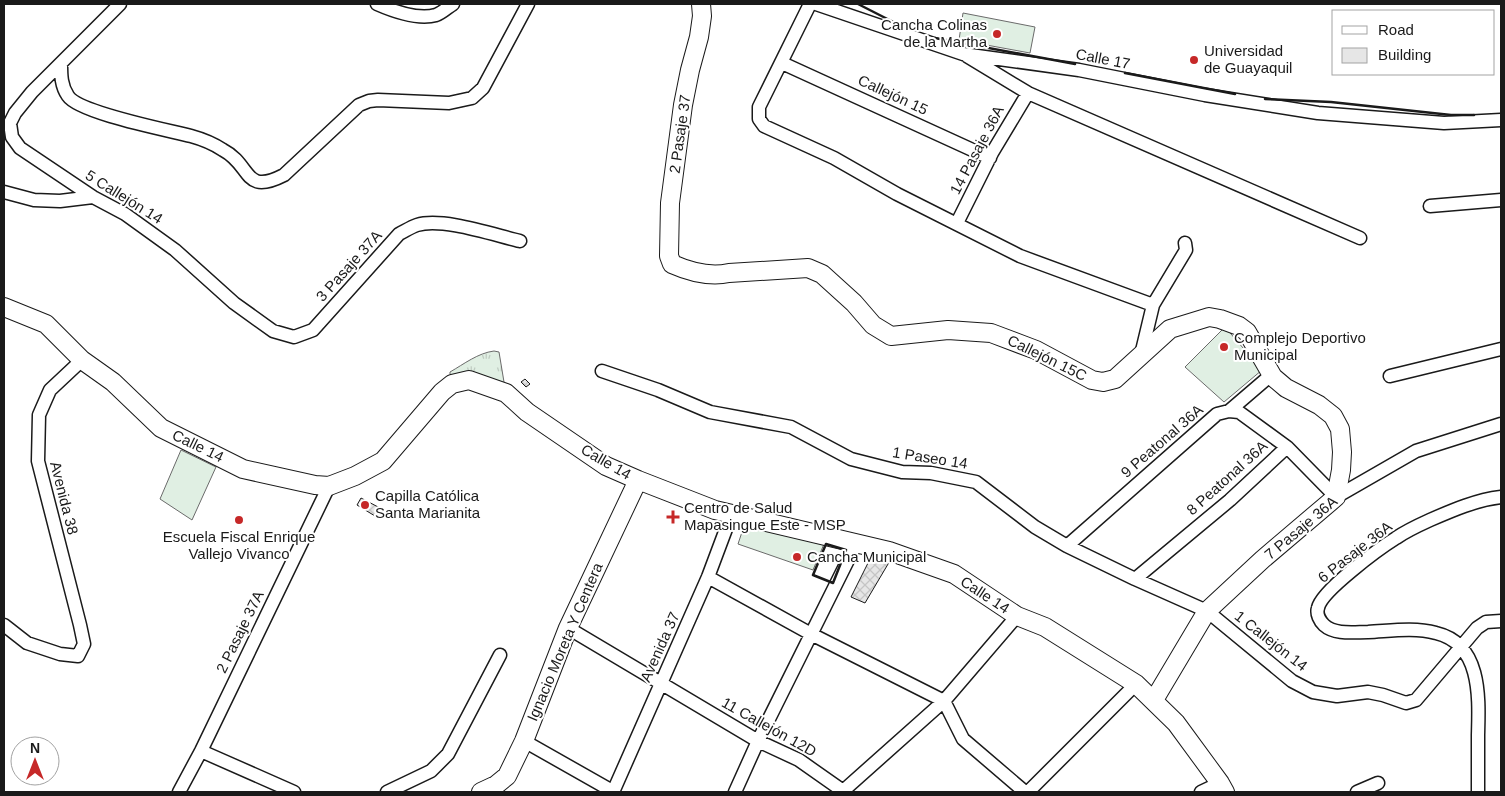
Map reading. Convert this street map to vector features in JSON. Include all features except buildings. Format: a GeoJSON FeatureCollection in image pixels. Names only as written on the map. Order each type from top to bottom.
{"type":"FeatureCollection","features":[{"type":"Feature","properties":{"kind":"street","name":"5 Callejón 14"},"geometry":{"type":"LineString","coordinates":[[120,4],[32,92],[15,113],[10,123],[12,137],[20,148],[93,197],[125,214],[175,250],[234,303],[273,331],[294,337]]}},
{"type":"Feature","properties":{"kind":"street"},"geometry":{"type":"LineString","coordinates":[[377,4],[393,11],[417,15],[436,14],[453,4]]}},
{"type":"Feature","properties":{"kind":"street"},"geometry":{"type":"LineString","coordinates":[[61,63],[61,80],[69,98],[87,108],[194,137],[224,150],[239,163],[251,179],[260,184],[272,182],[284,175],[359,105],[378,100],[448,103],[472,98],[483,88],[528,4]]}},
{"type":"Feature","properties":{"kind":"street","name":"2 Pasaje 37"},"geometry":{"type":"LineString","coordinates":[[672,264],[669,256],[670,203],[683,105],[699,37],[702,16],[701,4]]}},
{"type":"Feature","properties":{"kind":"street"},"geometry":{"type":"LineString","coordinates":[[810,4],[759,107],[759,119],[764,126],[834,158],[897,194],[1020,256],[1152,305]]}},
{"type":"Feature","properties":{"kind":"street","name":"Calle 17"},"geometry":{"type":"LineString","coordinates":[[816,4],[963,54],[1079,70],[1205,96],[1309,112],[1444,124],[1501,120]]}},
{"type":"Feature","properties":{"kind":"street"},"geometry":{"type":"LineString","coordinates":[[963,54],[1028,93],[1360,238]]}},
{"type":"Feature","properties":{"kind":"street","name":"Callejón 15"},"geometry":{"type":"LineString","coordinates":[[782,62],[990,158]]}},
{"type":"Feature","properties":{"kind":"street","name":"14 Pasaje 36A"},"geometry":{"type":"LineString","coordinates":[[957,223],[990,158],[1028,93]]}},
{"type":"Feature","properties":{"kind":"street"},"geometry":{"type":"LineString","coordinates":[[4,192],[34,200],[60,201],[93,197]]}},
{"type":"Feature","properties":{"kind":"street"},"geometry":{"type":"LineString","coordinates":[[1430,206],[1501,200]]}},
{"type":"Feature","properties":{"kind":"street","name":"3 Pasaje 37A"},"geometry":{"type":"LineString","coordinates":[[294,337],[313,330],[399,234],[418,224],[462,226],[520,242]]}},
{"type":"Feature","properties":{"kind":"street"},"geometry":{"type":"LineString","coordinates":[[1141,355],[1152,305],[1186,250],[1185,243]]}},
{"type":"Feature","properties":{"kind":"street","name":"Callejón 15C"},"geometry":{"type":"LineString","coordinates":[[672,264],[681,268],[718,275],[808,268],[822,274],[854,303],[873,325],[891,336],[948,330],[991,333],[1036,350],[1092,380],[1103,382],[1115,379],[1170,328],[1209,317],[1230,322],[1246,332],[1271,374],[1286,388],[1319,406],[1332,416],[1340,429],[1341,470],[1336,497]]}},
{"type":"Feature","properties":{"kind":"street","name":"Calle 14"},"geometry":{"type":"LineString","coordinates":[[4,307],[46,324],[82,360],[113,382],[161,428],[243,469],[315,485],[328,486],[355,476],[383,461],[442,392],[452,384],[470,380],[506,394],[527,412],[606,466],[638,480],[715,510],[889,550],[954,574],[1017,616],[1045,626],[1136,684],[1176,723],[1222,788]]}},
{"type":"Feature","properties":{"kind":"street"},"geometry":{"type":"LineString","coordinates":[[1390,376],[1501,349]]}},
{"type":"Feature","properties":{"kind":"street","name":"Avenida 38"},"geometry":{"type":"LineString","coordinates":[[4,626],[27,643],[60,654],[78,656],[84,644],[38,461],[39,415],[46,398],[50,390],[82,360]]}},
{"type":"Feature","properties":{"kind":"street","name":"1 Paseo 14"},"geometry":{"type":"LineString","coordinates":[[602,371],[658,390],[710,412],[791,427],[851,459],[902,472],[931,473],[976,482],[1034,527],[1068,546],[1135,579],[1207,610]]}},
{"type":"Feature","properties":{"kind":"street","name":"9 Peatonal 36A"},"geometry":{"type":"LineString","coordinates":[[1068,546],[1217,414],[1229,411],[1271,374]]}},
{"type":"Feature","properties":{"kind":"street"},"geometry":{"type":"LineString","coordinates":[[1229,411],[1239,412],[1287,446]]}},
{"type":"Feature","properties":{"kind":"street","name":"7 Pasaje 36A"},"geometry":{"type":"LineString","coordinates":[[1154,700],[1207,610],[1336,497],[1416,451],[1501,424]]}},
{"type":"Feature","properties":{"kind":"street","name":"8 Peatonal 36A"},"geometry":{"type":"LineString","coordinates":[[1135,579],[1230,500],[1287,446],[1336,497]]}},
{"type":"Feature","properties":{"kind":"street","name":"Ignacio Moreta Y Centera"},"geometry":{"type":"LineString","coordinates":[[481,792],[496,785],[507,776],[524,741],[568,628],[638,480]]}},
{"type":"Feature","properties":{"kind":"street","name":"2 Pasaje 37A"},"geometry":{"type":"LineString","coordinates":[[179,792],[201,751],[328,486]]}},
{"type":"Feature","properties":{"kind":"street","name":"6 Pasaje 36A"},"geometry":{"type":"LineString","coordinates":[[1461,648],[1450,639],[1437,633],[1405,630],[1346,633],[1333,630],[1318,617],[1318,607],[1332,588],[1397,537],[1429,520],[1481,500],[1501,496]]}},
{"type":"Feature","properties":{"kind":"street","name":"Avenida 37"},"geometry":{"type":"LineString","coordinates":[[613,792],[708,577],[732,513]]}},
{"type":"Feature","properties":{"kind":"street"},"geometry":{"type":"LineString","coordinates":[[735,792],[758,741],[857,542]]}},
{"type":"Feature","properties":{"kind":"street"},"geometry":{"type":"LineString","coordinates":[[708,577],[811,634],[944,701],[963,739],[1027,792],[1136,684]]}},
{"type":"Feature","properties":{"kind":"street","name":"1 Callejón 14"},"geometry":{"type":"LineString","coordinates":[[1207,610],[1292,681],[1312,692],[1337,696],[1368,692],[1406,703],[1416,700],[1461,648]]}},
{"type":"Feature","properties":{"kind":"street","name":"11 Callejón 12D"},"geometry":{"type":"LineString","coordinates":[[568,628],[758,741],[799,760],[842,792],[944,701],[1017,616]]}},
{"type":"Feature","properties":{"kind":"street"},"geometry":{"type":"LineString","coordinates":[[1478,792],[1478,689],[1474,670],[1469,658],[1461,648],[1477,628],[1486,622],[1501,621]]}},
{"type":"Feature","properties":{"kind":"street"},"geometry":{"type":"LineString","coordinates":[[387,792],[431,771],[448,754],[500,655]]}},
{"type":"Feature","properties":{"kind":"street"},"geometry":{"type":"LineString","coordinates":[[524,741],[613,792]]}},
{"type":"Feature","properties":{"kind":"street"},"geometry":{"type":"LineString","coordinates":[[201,751],[294,792]]}},
{"type":"Feature","properties":{"kind":"street"},"geometry":{"type":"LineString","coordinates":[[1357,792],[1378,783]]}},
{"type":"Feature","properties":{"kind":"street"},"geometry":{"type":"LineString","coordinates":[[1201,792],[1222,788]]}},
{"type":"Feature","properties":{"kind":"green space","name":"Cancha Colinas de la Martha"},"geometry":{"type":"Polygon","coordinates":[[[963,13],[1035,27],[1030,53],[959,40],[963,13]]]}},
{"type":"Feature","properties":{"kind":"green space","name":"Complejo Deportivo Municipal"},"geometry":{"type":"Polygon","coordinates":[[[1225,327],[1262,370],[1224,402],[1185,367],[1225,327]]]}},
{"type":"Feature","properties":{"kind":"green space"},"geometry":{"type":"Polygon","coordinates":[[[494,351],[499,352],[503,384],[472,373],[453,378],[450,374],[450,372],[471,359],[494,351]]]}},
{"type":"Feature","properties":{"kind":"green space"},"geometry":{"type":"Polygon","coordinates":[[[181,450],[216,467],[192,520],[160,499],[181,450]]]}},
{"type":"Feature","properties":{"kind":"green space","name":"Cancha Municipal"},"geometry":{"type":"Polygon","coordinates":[[[745,523],[824,544],[813,570],[738,544],[745,523]]]}},
{"type":"Feature","properties":{"kind":"wall"},"geometry":{"type":"LineString","coordinates":[[858,4],[907,29]]}},
{"type":"Feature","properties":{"kind":"wall"},"geometry":{"type":"LineString","coordinates":[[935,38],[1075,64]]}},
{"type":"Feature","properties":{"kind":"wall"},"geometry":{"type":"LineString","coordinates":[[1125,73],[1235,94]]}},
{"type":"Feature","properties":{"kind":"wall"},"geometry":{"type":"LineString","coordinates":[[1265,99],[1331,102],[1451,115],[1474,115]]}},
{"type":"Feature","properties":{"kind":"wall"},"geometry":{"type":"LineString","coordinates":[[826,544],[846,550],[833,583],[813,575],[826,544]]}},
{"type":"Feature","properties":{"kind":"place","name":"Cancha Colinas de la Martha"},"geometry":{"type":"Point","coordinates":[997,34]}},
{"type":"Feature","properties":{"kind":"place","name":"Universidad de Guayaquil"},"geometry":{"type":"Point","coordinates":[1194,60]}},
{"type":"Feature","properties":{"kind":"place","name":"Complejo Deportivo Municipal"},"geometry":{"type":"Point","coordinates":[1224,347]}},
{"type":"Feature","properties":{"kind":"place","name":"Capilla Católica Santa Marianita"},"geometry":{"type":"Point","coordinates":[365,505]}},
{"type":"Feature","properties":{"kind":"place","name":"Centro de Salud Mapasingue Este - MSP"},"geometry":{"type":"Point","coordinates":[673,517]}},
{"type":"Feature","properties":{"kind":"place","name":"Escuela Fiscal Enrique Vallejo Vivanco"},"geometry":{"type":"Point","coordinates":[239,520]}},
{"type":"Feature","properties":{"kind":"place","name":"Cancha Municipal"},"geometry":{"type":"Point","coordinates":[797,557]}}]}
